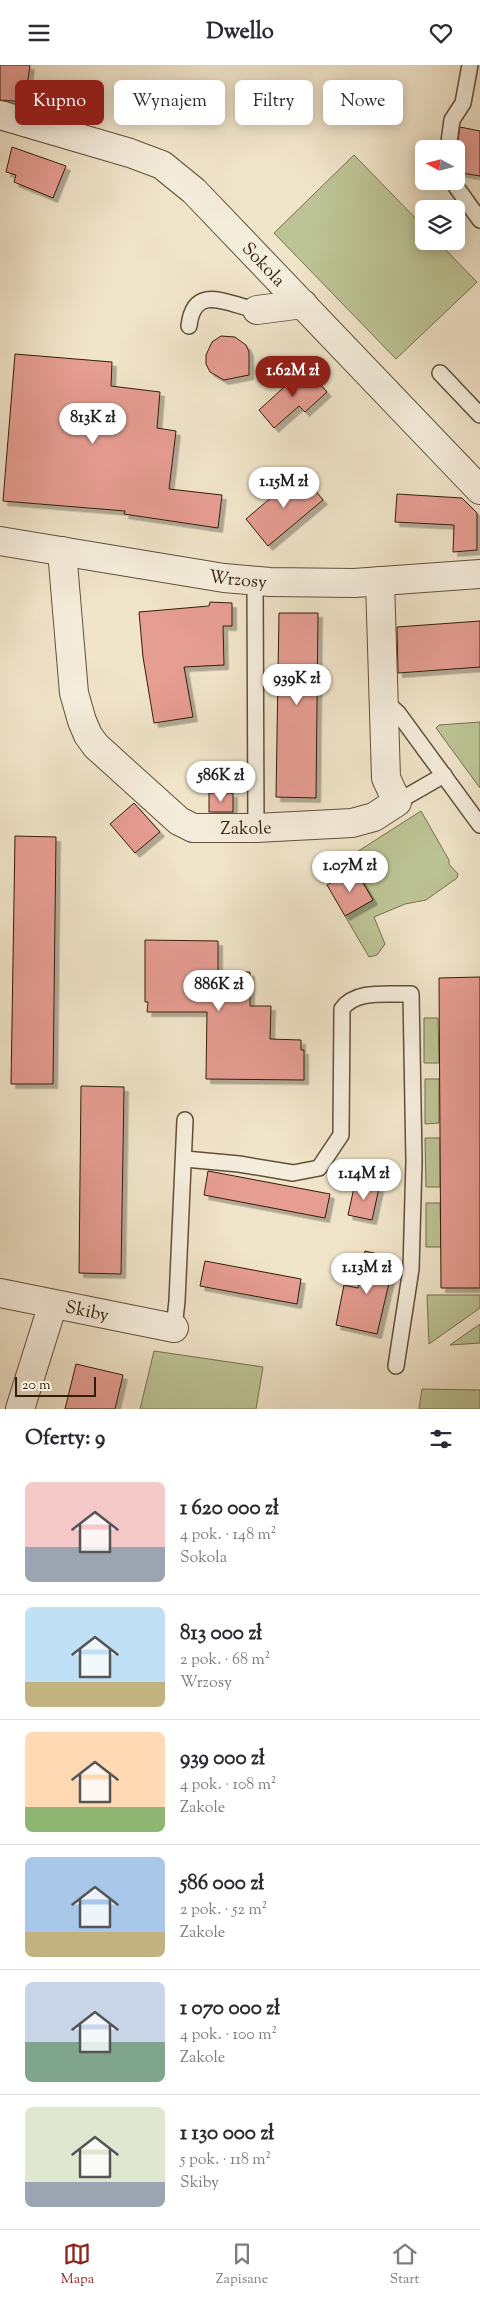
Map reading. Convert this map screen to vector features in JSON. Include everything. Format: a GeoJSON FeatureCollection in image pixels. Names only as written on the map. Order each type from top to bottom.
{"type":"FeatureCollection","features":[{"type":"Feature","properties":{"kind":"street","name":"Sokola"},"geometry":{"type":"LineString","coordinates":[[0,115],[130,153],[162,165],[194,191],[480,490]]}},
{"type":"Feature","properties":{"kind":"street"},"geometry":{"type":"LineString","coordinates":[[257,310],[303,304]]}},
{"type":"Feature","properties":{"kind":"street","name":"Wrzosy"},"geometry":{"type":"LineString","coordinates":[[0,541],[224,578],[255,581],[314,583],[380,581],[480,574]]}},
{"type":"Feature","properties":{"kind":"street","name":"Zakole"},"geometry":{"type":"LineString","coordinates":[[62,551],[74,693],[88,735],[115,764],[179,821],[193,828],[256,828],[352,823],[374,817],[397,802]]}},
{"type":"Feature","properties":{"kind":"street"},"geometry":{"type":"LineString","coordinates":[[380,581],[386,778],[397,802]]}},
{"type":"Feature","properties":{"kind":"street","name":"Skiby"},"geometry":{"type":"LineString","coordinates":[[0,1293],[174,1328]]}},
{"type":"Feature","properties":{"kind":"street"},"geometry":{"type":"LineString","coordinates":[[20,1409],[53,1304]]}},
{"type":"Feature","properties":{"kind":"lane"},"geometry":{"type":"LineString","coordinates":[[449,140],[452,121],[463,103],[470,65]]}},
{"type":"Feature","properties":{"kind":"lane"},"geometry":{"type":"LineString","coordinates":[[458,190],[480,220]]}},
{"type":"Feature","properties":{"kind":"lane"},"geometry":{"type":"LineString","coordinates":[[189,326],[194,308],[201,301],[210,298],[257,310]]}},
{"type":"Feature","properties":{"kind":"lane"},"geometry":{"type":"LineString","coordinates":[[440,373],[480,415]]}},
{"type":"Feature","properties":{"kind":"lane"},"geometry":{"type":"LineString","coordinates":[[255,581],[256,828]]}},
{"type":"Feature","properties":{"kind":"lane"},"geometry":{"type":"LineString","coordinates":[[384,700],[398,713],[480,825]]}},
{"type":"Feature","properties":{"kind":"lane"},"geometry":{"type":"LineString","coordinates":[[397,802],[444,775]]}},
{"type":"Feature","properties":{"kind":"lane"},"geometry":{"type":"LineString","coordinates":[[184,1159],[239,1164],[293,1173],[319,1168],[341,1135],[342,1009],[347,1002],[359,996],[411,994],[414,1161],[411,1269],[396,1365]]}},
{"type":"Feature","properties":{"kind":"lane"},"geometry":{"type":"LineString","coordinates":[[174,1328],[177,1301],[185,1120]]}},
{"type":"Feature","properties":{"kind":"green space"},"geometry":{"type":"Polygon","coordinates":[[[354,155],[415,218],[415,250],[446,250],[477,282],[396,359],[274,233],[354,155]]]}},
{"type":"Feature","properties":{"kind":"green space"},"geometry":{"type":"Polygon","coordinates":[[[480,722],[480,788],[436,728],[439,725],[480,722]]]}},
{"type":"Feature","properties":{"kind":"green space"},"geometry":{"type":"Polygon","coordinates":[[[421,811],[449,860],[449,864],[458,874],[457,878],[426,900],[405,904],[374,917],[385,944],[377,955],[369,957],[345,916],[373,900],[349,857],[421,811]]]}},
{"type":"Feature","properties":{"kind":"green space"},"geometry":{"type":"Polygon","coordinates":[[[424,1018],[438,1018],[439,1063],[424,1063],[424,1018]]]}},
{"type":"Feature","properties":{"kind":"green space"},"geometry":{"type":"Polygon","coordinates":[[[425,1079],[439,1079],[439,1123],[425,1124],[425,1079]]]}},
{"type":"Feature","properties":{"kind":"green space"},"geometry":{"type":"Polygon","coordinates":[[[425,1138],[440,1138],[440,1187],[426,1187],[425,1138]]]}},
{"type":"Feature","properties":{"kind":"green space"},"geometry":{"type":"Polygon","coordinates":[[[426,1203],[440,1203],[441,1247],[426,1247],[426,1203]]]}},
{"type":"Feature","properties":{"kind":"green space"},"geometry":{"type":"Polygon","coordinates":[[[427,1295],[480,1295],[480,1308],[429,1344],[427,1295]]]}},
{"type":"Feature","properties":{"kind":"green space"},"geometry":{"type":"Polygon","coordinates":[[[480,1324],[480,1343],[450,1345],[480,1324]]]}},
{"type":"Feature","properties":{"kind":"green space"},"geometry":{"type":"Polygon","coordinates":[[[154,1351],[263,1367],[256,1409],[140,1409],[154,1351]]]}},
{"type":"Feature","properties":{"kind":"green space"},"geometry":{"type":"Polygon","coordinates":[[[422,1389],[480,1390],[480,1409],[419,1409],[422,1389]]]}},
{"type":"Feature","properties":{"kind":"building"},"geometry":{"type":"Polygon","coordinates":[[[0,65],[30,65],[28,80],[15,80],[15,101],[0,100],[0,65]]]}},
{"type":"Feature","properties":{"kind":"building"},"geometry":{"type":"Polygon","coordinates":[[[460,127],[480,131],[480,176],[465,174],[465,140],[458,140],[460,127]]]}},
{"type":"Feature","properties":{"kind":"building"},"geometry":{"type":"Polygon","coordinates":[[[12,147],[66,166],[53,198],[14,182],[16,175],[6,172],[12,147]]]}},
{"type":"Feature","properties":{"kind":"building"},"geometry":{"type":"Polygon","coordinates":[[[221,336],[235,337],[246,345],[249,352],[249,375],[224,380],[210,372],[206,364],[206,355],[212,342],[221,336]]]}},
{"type":"Feature","properties":{"kind":"building"},"geometry":{"type":"Polygon","coordinates":[[[15,354],[112,362],[111,386],[160,392],[157,428],[176,431],[169,489],[222,495],[218,528],[124,514],[125,511],[3,501],[15,354]]]}},
{"type":"Feature","properties":{"kind":"building"},"geometry":{"type":"Polygon","coordinates":[[[305,368],[327,392],[305,412],[299,406],[274,428],[259,410],[305,368]]]}},
{"type":"Feature","properties":{"kind":"building"},"geometry":{"type":"Polygon","coordinates":[[[300,473],[323,500],[268,546],[246,519],[300,473]]]}},
{"type":"Feature","properties":{"kind":"building"},"geometry":{"type":"Polygon","coordinates":[[[397,494],[462,498],[477,513],[477,550],[453,552],[454,525],[395,522],[397,494]]]}},
{"type":"Feature","properties":{"kind":"building"},"geometry":{"type":"Polygon","coordinates":[[[210,602],[232,603],[232,626],[223,626],[224,665],[184,667],[193,717],[154,723],[143,657],[139,612],[209,606],[210,602]]]}},
{"type":"Feature","properties":{"kind":"building"},"geometry":{"type":"Polygon","coordinates":[[[279,613],[318,613],[316,798],[276,797],[279,613]]]}},
{"type":"Feature","properties":{"kind":"building"},"geometry":{"type":"Polygon","coordinates":[[[480,621],[480,667],[398,673],[397,627],[480,621]]]}},
{"type":"Feature","properties":{"kind":"building"},"geometry":{"type":"Polygon","coordinates":[[[209,793],[233,793],[233,812],[209,812],[209,793]]]}},
{"type":"Feature","properties":{"kind":"building"},"geometry":{"type":"Polygon","coordinates":[[[134,803],[160,832],[135,853],[110,824],[134,803]]]}},
{"type":"Feature","properties":{"kind":"building"},"geometry":{"type":"Polygon","coordinates":[[[15,836],[56,837],[53,1084],[11,1084],[15,836]]]}},
{"type":"Feature","properties":{"kind":"building"},"geometry":{"type":"Polygon","coordinates":[[[355,869],[373,900],[345,916],[327,885],[355,869]]]}},
{"type":"Feature","properties":{"kind":"building"},"geometry":{"type":"Polygon","coordinates":[[[145,940],[218,941],[218,972],[250,972],[250,1006],[271,1006],[270,1039],[301,1040],[301,1050],[304,1050],[304,1080],[206,1079],[207,1012],[147,1012],[148,1002],[145,1002],[145,940]]]}},
{"type":"Feature","properties":{"kind":"building"},"geometry":{"type":"Polygon","coordinates":[[[480,977],[480,1288],[441,1288],[439,978],[480,977]]]}},
{"type":"Feature","properties":{"kind":"building"},"geometry":{"type":"Polygon","coordinates":[[[81,1086],[124,1087],[121,1274],[79,1273],[81,1086]]]}},
{"type":"Feature","properties":{"kind":"building"},"geometry":{"type":"Polygon","coordinates":[[[208,1171],[330,1194],[325,1218],[204,1195],[208,1171]]]}},
{"type":"Feature","properties":{"kind":"building"},"geometry":{"type":"Polygon","coordinates":[[[355,1183],[379,1188],[372,1220],[348,1215],[355,1183]]]}},
{"type":"Feature","properties":{"kind":"building"},"geometry":{"type":"Polygon","coordinates":[[[365,1251],[395,1258],[377,1334],[336,1325],[344,1285],[358,1288],[365,1251]]]}},
{"type":"Feature","properties":{"kind":"building"},"geometry":{"type":"Polygon","coordinates":[[[205,1261],[301,1279],[297,1304],[200,1286],[205,1261]]]}},
{"type":"Feature","properties":{"kind":"building"},"geometry":{"type":"Polygon","coordinates":[[[76,1364],[123,1375],[115,1409],[65,1409],[76,1364]]]}}]}
